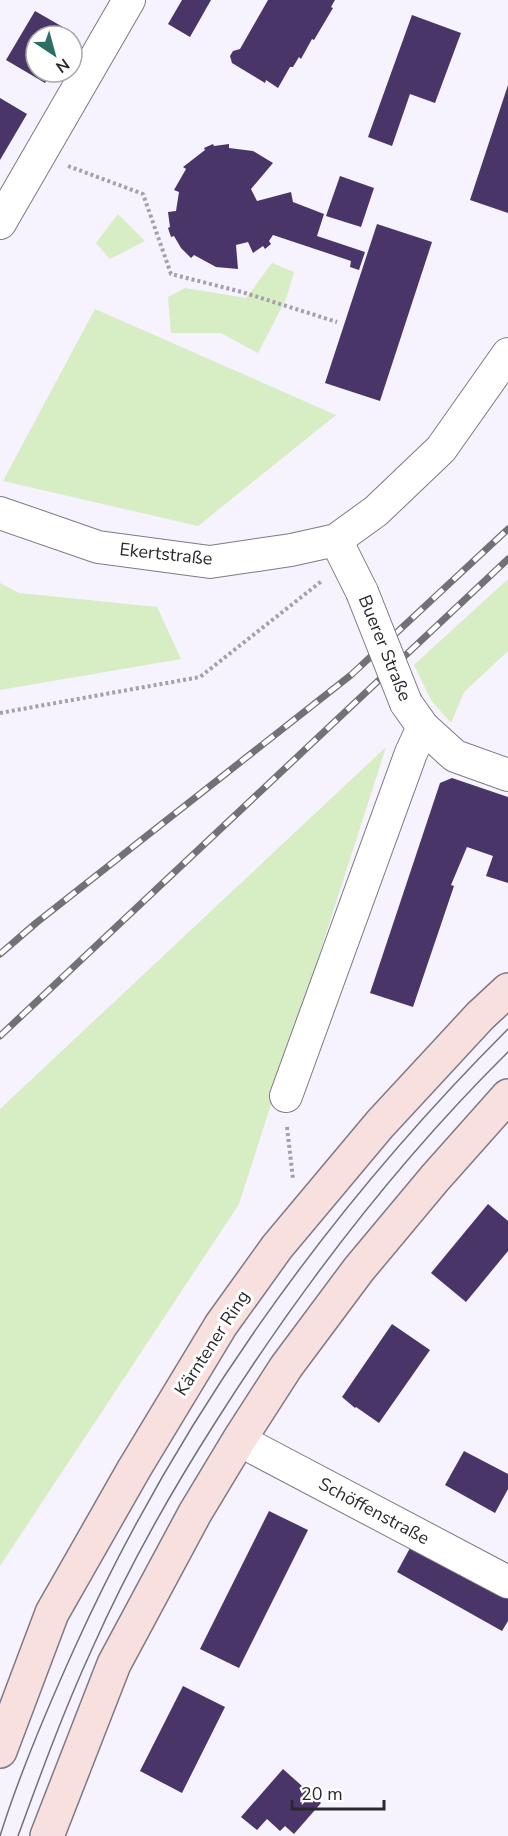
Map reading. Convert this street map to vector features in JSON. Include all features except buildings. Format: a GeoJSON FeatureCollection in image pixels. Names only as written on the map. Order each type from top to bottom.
{"type":"FeatureCollection","features":[{"type":"Feature","properties":{"kind":"main road","name":"Kärntener Ring"},"geometry":{"type":"LineString","coordinates":[[0,1751],[52,1613],[134,1469],[221,1325],[277,1247],[380,1124],[480,1016],[508,990]]}},
{"type":"Feature","properties":{"kind":"main road"},"geometry":{"type":"LineString","coordinates":[[47,1836],[114,1664],[195,1513],[239,1440],[286,1367],[359,1269],[435,1178],[508,1096]]}},
{"type":"Feature","properties":{"kind":"street"},"geometry":{"type":"LineString","coordinates":[[0,223],[129,0]]}},
{"type":"Feature","properties":{"kind":"street"},"geometry":{"type":"LineString","coordinates":[[342,550],[376,511],[441,450],[508,354]]}},
{"type":"Feature","properties":{"kind":"street","name":"Ekertstraße"},"geometry":{"type":"LineString","coordinates":[[0,513],[98,547],[210,562],[291,550],[342,550]]}},
{"type":"Feature","properties":{"kind":"street","name":"Buerer Straße"},"geometry":{"type":"LineString","coordinates":[[342,550],[415,715]]}},
{"type":"Feature","properties":{"kind":"street"},"geometry":{"type":"LineString","coordinates":[[415,715],[455,756],[508,775]]}},
{"type":"Feature","properties":{"kind":"street"},"geometry":{"type":"LineString","coordinates":[[286,1096],[411,753],[415,715]]}},
{"type":"Feature","properties":{"kind":"street","name":"Schöffenstraße"},"geometry":{"type":"LineString","coordinates":[[239,1440],[508,1582]]}},
{"type":"Feature","properties":{"kind":"path"},"geometry":{"type":"LineString","coordinates":[[39,156],[143,194],[171,274],[242,292],[337,321]]}},
{"type":"Feature","properties":{"kind":"path"},"geometry":{"type":"LineString","coordinates":[[0,712],[200,677],[342,550]]}},
{"type":"Feature","properties":{"kind":"green space"},"geometry":{"type":"Polygon","coordinates":[[[118,214],[145,241],[110,259],[96,243],[118,214]]]}},
{"type":"Feature","properties":{"kind":"green space"},"geometry":{"type":"Polygon","coordinates":[[[272,263],[294,272],[286,299],[258,353],[221,333],[171,333],[168,297],[185,288],[246,298],[272,263]]]}},
{"type":"Feature","properties":{"kind":"green space"},"geometry":{"type":"Polygon","coordinates":[[[95,309],[336,415],[198,526],[3,481],[95,309]]]}},
{"type":"Feature","properties":{"kind":"green space"},"geometry":{"type":"Polygon","coordinates":[[[508,579],[508,651],[464,692],[451,723],[431,700],[414,665],[508,579]]]}},
{"type":"Feature","properties":{"kind":"green space"},"geometry":{"type":"Polygon","coordinates":[[[0,583],[19,593],[157,607],[181,659],[0,690],[0,583]]]}},
{"type":"Feature","properties":{"kind":"green space"},"geometry":{"type":"Polygon","coordinates":[[[386,747],[239,1204],[0,1566],[0,1109],[386,747]]]}},
{"type":"Feature","properties":{"kind":"tram line"},"geometry":{"type":"LineString","coordinates":[[0,1836],[34,1741],[75,1647],[116,1562],[161,1479],[211,1398],[263,1319],[379,1169],[508,1029]]}},
{"type":"Feature","properties":{"kind":"tram line"},"geometry":{"type":"LineString","coordinates":[[18,1836],[62,1718],[105,1620],[149,1533],[198,1450],[280,1325],[351,1229],[427,1138],[508,1052]]}},
{"type":"Feature","properties":{"kind":"railway"},"geometry":{"type":"LineString","coordinates":[[0,954],[36,923],[351,675],[508,529]]}},
{"type":"Feature","properties":{"kind":"railway"},"geometry":{"type":"LineString","coordinates":[[0,1036],[508,559]]}}]}
